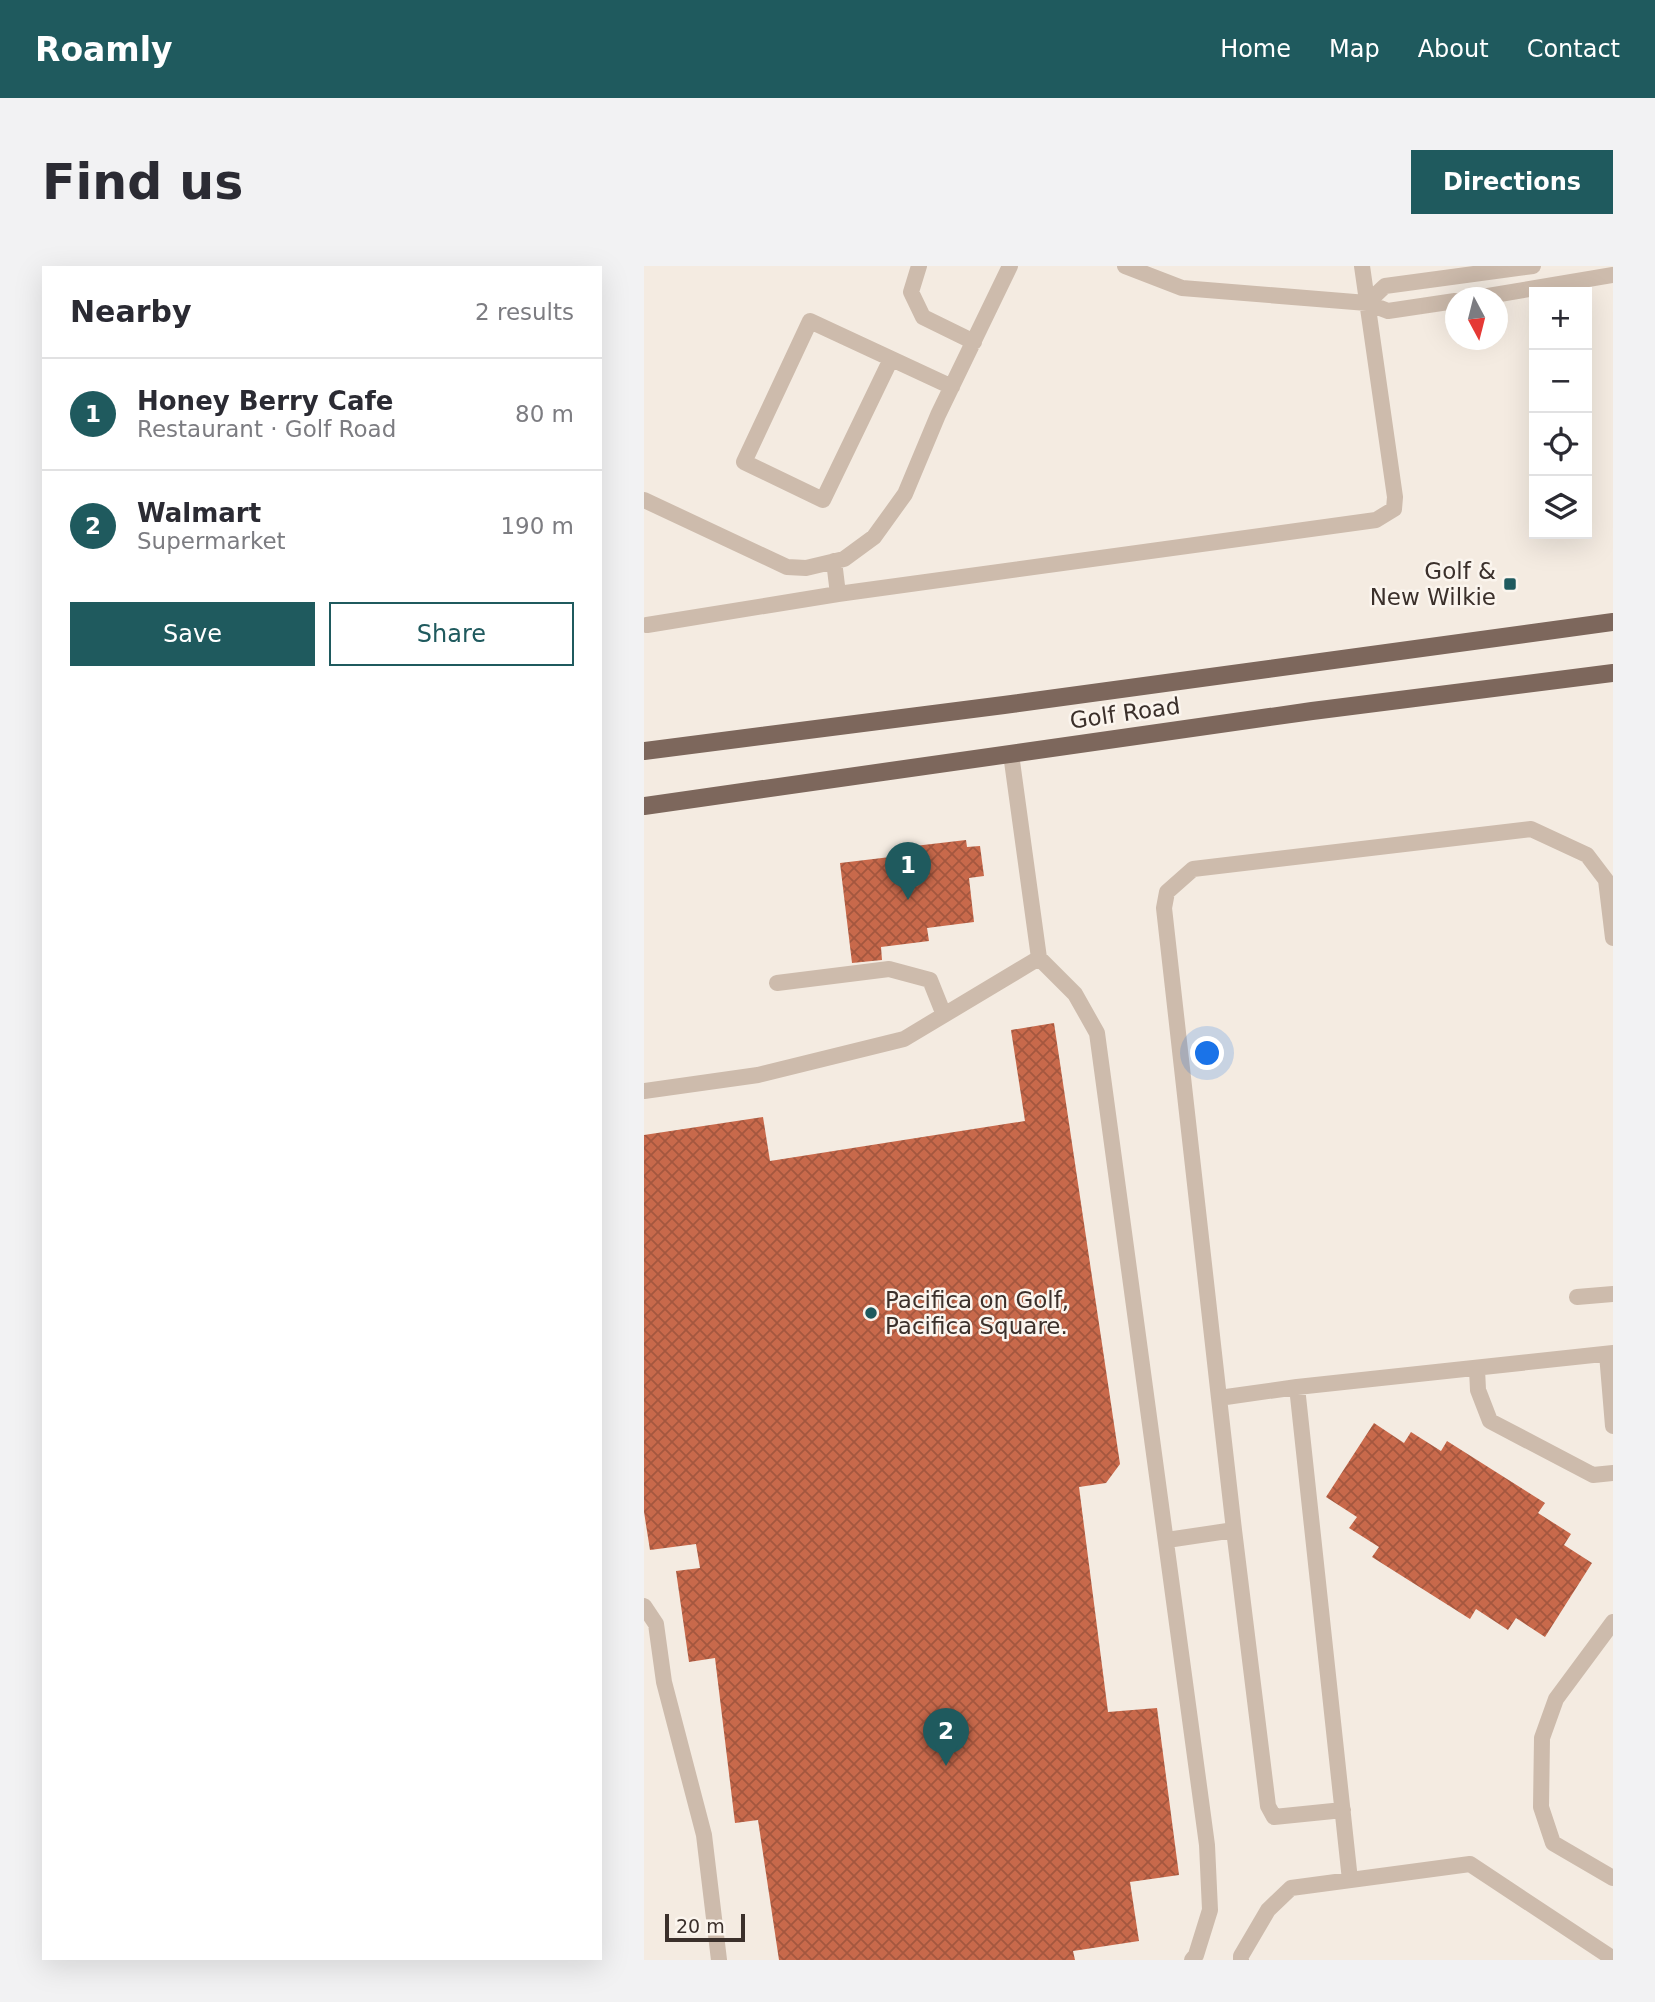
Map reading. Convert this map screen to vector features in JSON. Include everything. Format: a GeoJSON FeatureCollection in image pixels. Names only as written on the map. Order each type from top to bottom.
{"type":"FeatureCollection","features":[{"type":"Feature","properties":{"kind":"main road","name":"Golf Road"},"geometry":{"type":"LineString","coordinates":[[644,751],[1017,704],[1613,622]]}},
{"type":"Feature","properties":{"kind":"main road","name":"Golf Road"},"geometry":{"type":"LineString","coordinates":[[644,806],[1324,709],[1613,673]]}},
{"type":"Feature","properties":{"kind":"lane"},"geometry":{"type":"LineString","coordinates":[[919,266],[911,292],[923,317],[974,342]]}},
{"type":"Feature","properties":{"kind":"lane"},"geometry":{"type":"LineString","coordinates":[[644,500],[787,566],[806,568],[844,559],[874,537],[905,494],[1010,266]]}},
{"type":"Feature","properties":{"kind":"lane"},"geometry":{"type":"LineString","coordinates":[[1125,266],[1182,288],[1367,303],[1388,312],[1445,303]]}},
{"type":"Feature","properties":{"kind":"lane"},"geometry":{"type":"LineString","coordinates":[[647,625],[838,594],[1376,520],[1394,509],[1395,497],[1362,266]]}},
{"type":"Feature","properties":{"kind":"lane"},"geometry":{"type":"LineString","coordinates":[[1367,303],[1385,286],[1533,266]]}},
{"type":"Feature","properties":{"kind":"lane"},"geometry":{"type":"LineString","coordinates":[[1508,293],[1613,275]]}},
{"type":"Feature","properties":{"kind":"lane"},"geometry":{"type":"LineString","coordinates":[[891,359],[823,500],[744,462],[810,321],[952,387]]}},
{"type":"Feature","properties":{"kind":"lane"},"geometry":{"type":"LineString","coordinates":[[834,561],[838,594]]}},
{"type":"Feature","properties":{"kind":"lane"},"geometry":{"type":"LineString","coordinates":[[1011,754],[1039,958],[1075,994],[1097,1033],[1207,1845],[1210,1910],[1192,1960]]}},
{"type":"Feature","properties":{"kind":"lane"},"geometry":{"type":"LineString","coordinates":[[1343,1810],[1274,1817],[1268,1806],[1164,908],[1167,892],[1193,869],[1531,829],[1587,855],[1606,880],[1613,938]]}},
{"type":"Feature","properties":{"kind":"lane"},"geometry":{"type":"LineString","coordinates":[[644,1091],[758,1075],[904,1039],[1039,958]]}},
{"type":"Feature","properties":{"kind":"lane"},"geometry":{"type":"LineString","coordinates":[[777,983],[889,969],[930,979],[944,1015]]}},
{"type":"Feature","properties":{"kind":"lane"},"geometry":{"type":"LineString","coordinates":[[1577,1297],[1613,1294]]}},
{"type":"Feature","properties":{"kind":"lane"},"geometry":{"type":"LineString","coordinates":[[1219,1398],[1297,1387],[1610,1354],[1613,1426]]}},
{"type":"Feature","properties":{"kind":"lane"},"geometry":{"type":"LineString","coordinates":[[1477,1368],[1478,1390],[1490,1422],[1593,1475],[1613,1473]]}},
{"type":"Feature","properties":{"kind":"lane"},"geometry":{"type":"LineString","coordinates":[[1297,1387],[1350,1880]]}},
{"type":"Feature","properties":{"kind":"lane"},"geometry":{"type":"LineString","coordinates":[[1167,1540],[1234,1530]]}},
{"type":"Feature","properties":{"kind":"lane"},"geometry":{"type":"LineString","coordinates":[[644,1606],[656,1624],[664,1682],[704,1835],[719,1960]]}},
{"type":"Feature","properties":{"kind":"lane"},"geometry":{"type":"LineString","coordinates":[[1613,1622],[1556,1699],[1542,1738],[1541,1807],[1553,1843],[1613,1878]]}},
{"type":"Feature","properties":{"kind":"lane"},"geometry":{"type":"LineString","coordinates":[[1241,1960],[1268,1910],[1291,1888],[1470,1864],[1612,1960]]}},
{"type":"Feature","properties":{"kind":"building"},"geometry":{"type":"Polygon","coordinates":[[[966,840],[967,847],[980,846],[984,876],[969,878],[974,922],[927,928],[929,941],[881,947],[882,960],[852,963],[840,863],[907,855],[906,847],[966,840]]]}},
{"type":"Feature","properties":{"kind":"building"},"geometry":{"type":"Polygon","coordinates":[[[1054,1023],[1120,1464],[1106,1483],[1079,1487],[1108,1712],[1157,1708],[1179,1875],[1130,1882],[1139,1941],[1073,1951],[1075,1960],[779,1960],[758,1820],[735,1823],[715,1658],[689,1662],[676,1571],[700,1568],[696,1544],[650,1550],[644,1512],[644,1135],[763,1117],[770,1161],[1025,1121],[1011,1030],[1054,1023]]]}},
{"type":"Feature","properties":{"kind":"building"},"geometry":{"type":"Polygon","coordinates":[[[1374,1423],[1404,1443],[1411,1432],[1441,1451],[1447,1441],[1545,1503],[1538,1513],[1571,1534],[1564,1545],[1592,1563],[1545,1637],[1516,1618],[1508,1630],[1476,1609],[1470,1619],[1372,1557],[1379,1547],[1349,1528],[1357,1517],[1326,1497],[1374,1423]]]}},
{"type":"Feature","properties":{"kind":"place","name":"Golf & New Wilkie"},"geometry":{"type":"Point","coordinates":[1510,584]}},
{"type":"Feature","properties":{"kind":"place","name":"Honey Berry Cafe"},"geometry":{"type":"Point","coordinates":[908,900]}},
{"type":"Feature","properties":{"kind":"place","name":"Pacifica on Golf, Pacifica Square."},"geometry":{"type":"Point","coordinates":[871,1313]}},
{"type":"Feature","properties":{"kind":"place","name":"Walmart"},"geometry":{"type":"Point","coordinates":[946,1766]}}]}
